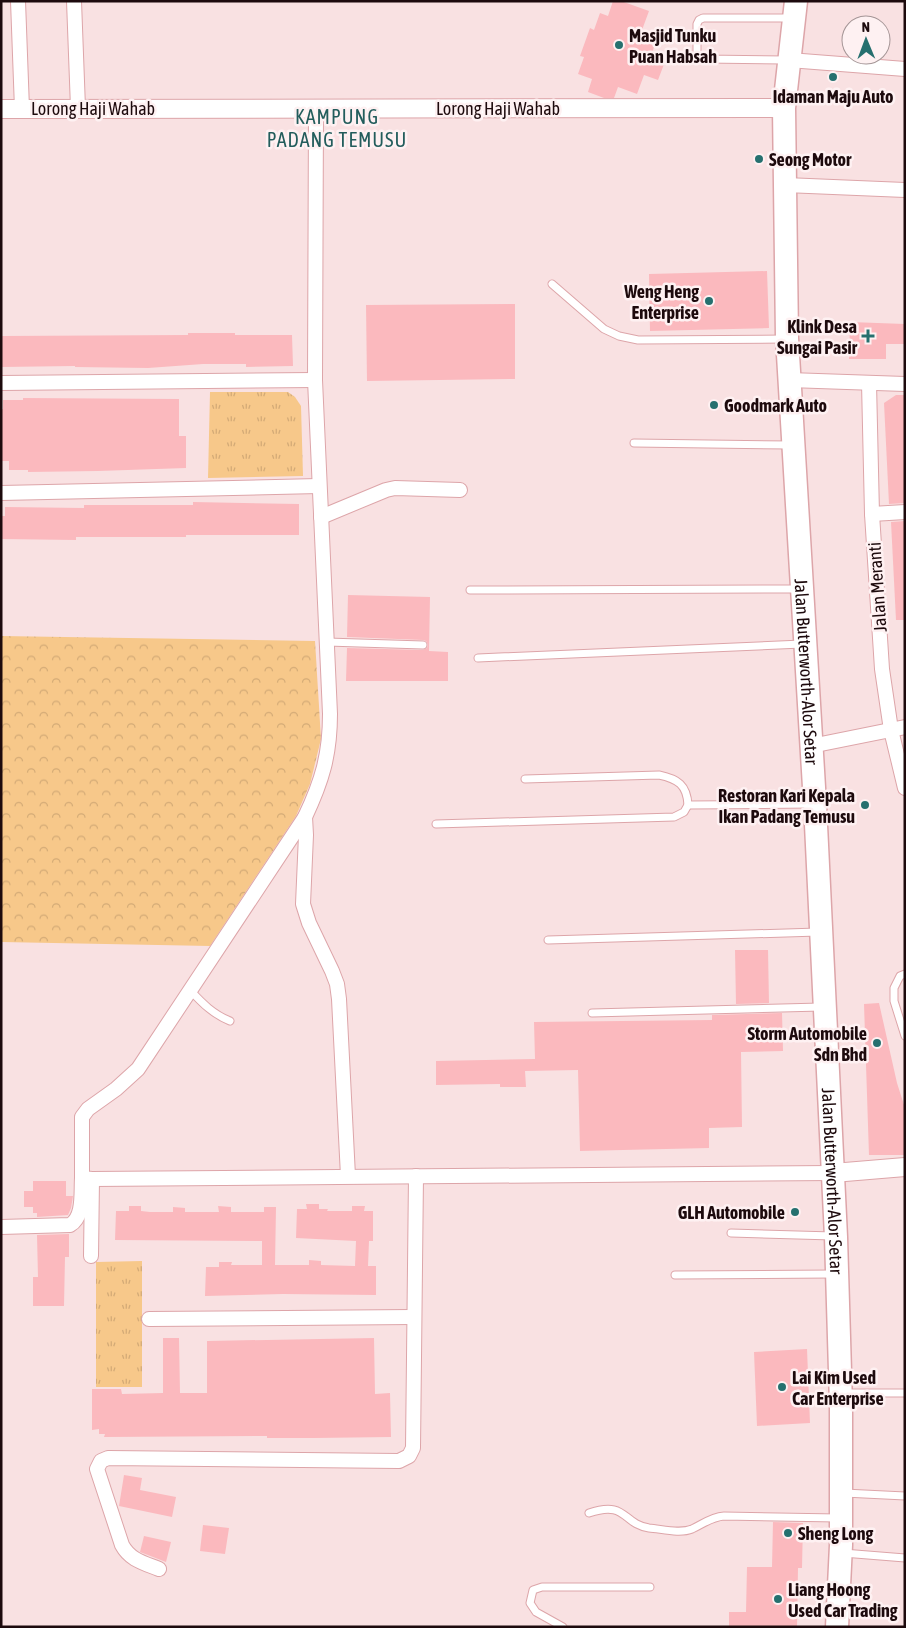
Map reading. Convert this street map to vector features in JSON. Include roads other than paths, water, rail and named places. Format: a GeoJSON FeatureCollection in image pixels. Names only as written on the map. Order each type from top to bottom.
{"type":"FeatureCollection","features":[{"type":"Feature","properties":{"kind":"main road","name":"Jalan Butterworth-Alor Setar"},"geometry":{"type":"LineString","coordinates":[[795,10],[784,108],[787,338],[815,804],[836,1236],[841,1493],[837,1627]]}},
{"type":"Feature","properties":{"kind":"street"},"geometry":{"type":"LineString","coordinates":[[18,1],[22,108]]}},
{"type":"Feature","properties":{"kind":"street"},"geometry":{"type":"LineString","coordinates":[[74,1],[78,108]]}},
{"type":"Feature","properties":{"kind":"street"},"geometry":{"type":"LineString","coordinates":[[789,60],[905,69]]}},
{"type":"Feature","properties":{"kind":"street","name":"Lorong Haji Wahab"},"geometry":{"type":"LineString","coordinates":[[1,108],[784,108]]}},
{"type":"Feature","properties":{"kind":"street"},"geometry":{"type":"LineString","coordinates":[[91,1256],[82,1117],[88,1109],[116,1089],[138,1069],[305,817],[319,786],[330,738],[315,380],[316,108]]}},
{"type":"Feature","properties":{"kind":"street"},"geometry":{"type":"LineString","coordinates":[[785,185],[905,190]]}},
{"type":"Feature","properties":{"kind":"street"},"geometry":{"type":"LineString","coordinates":[[1,383],[315,380]]}},
{"type":"Feature","properties":{"kind":"street"},"geometry":{"type":"LineString","coordinates":[[789,380],[905,384]]}},
{"type":"Feature","properties":{"kind":"street","name":"Jalan Meranti"},"geometry":{"type":"LineString","coordinates":[[868,383],[872,514],[882,668],[898,728],[905,788]]}},
{"type":"Feature","properties":{"kind":"street"},"geometry":{"type":"LineString","coordinates":[[1,493],[319,486]]}},
{"type":"Feature","properties":{"kind":"street"},"geometry":{"type":"LineString","coordinates":[[321,517],[395,488],[460,490]]}},
{"type":"Feature","properties":{"kind":"street"},"geometry":{"type":"LineString","coordinates":[[872,514],[905,512]]}},
{"type":"Feature","properties":{"kind":"street"},"geometry":{"type":"LineString","coordinates":[[811,746],[898,728]]}},
{"type":"Feature","properties":{"kind":"street"},"geometry":{"type":"LineString","coordinates":[[305,817],[303,904],[309,923],[337,984],[348,1176]]}},
{"type":"Feature","properties":{"kind":"street"},"geometry":{"type":"LineString","coordinates":[[87,1178],[833,1172],[905,1167]]}},
{"type":"Feature","properties":{"kind":"street"},"geometry":{"type":"LineString","coordinates":[[159,1569],[138,1561],[126,1552],[122,1545],[97,1469],[101,1461],[108,1458],[399,1461],[409,1456],[413,1448],[416,1176]]}},
{"type":"Feature","properties":{"kind":"street"},"geometry":{"type":"LineString","coordinates":[[1,1227],[70,1225],[75,1222],[80,1210],[87,1178]]}},
{"type":"Feature","properties":{"kind":"street"},"geometry":{"type":"LineString","coordinates":[[149,1319],[414,1317]]}},
{"type":"Feature","properties":{"kind":"lane"},"geometry":{"type":"LineString","coordinates":[[789,60],[704,60],[699,58],[697,54],[697,24],[703,18],[795,10]]}},
{"type":"Feature","properties":{"kind":"lane"},"geometry":{"type":"LineString","coordinates":[[552,284],[604,329],[619,336],[638,340],[787,338]]}},
{"type":"Feature","properties":{"kind":"lane"},"geometry":{"type":"LineString","coordinates":[[634,443],[792,445]]}},
{"type":"Feature","properties":{"kind":"lane"},"geometry":{"type":"LineString","coordinates":[[470,590],[801,589]]}},
{"type":"Feature","properties":{"kind":"lane"},"geometry":{"type":"LineString","coordinates":[[327,642],[423,645]]}},
{"type":"Feature","properties":{"kind":"lane"},"geometry":{"type":"LineString","coordinates":[[478,658],[805,644]]}},
{"type":"Feature","properties":{"kind":"lane"},"geometry":{"type":"LineString","coordinates":[[436,824],[674,817],[684,812],[688,805],[688,795],[683,786],[673,778],[660,775],[525,779]]}},
{"type":"Feature","properties":{"kind":"lane"},"geometry":{"type":"LineString","coordinates":[[688,805],[815,804]]}},
{"type":"Feature","properties":{"kind":"lane"},"geometry":{"type":"LineString","coordinates":[[548,940],[821,932]]}},
{"type":"Feature","properties":{"kind":"lane"},"geometry":{"type":"LineString","coordinates":[[905,974],[900,976],[894,988],[894,1001],[905,1036]]}},
{"type":"Feature","properties":{"kind":"lane"},"geometry":{"type":"LineString","coordinates":[[190,990],[210,1011],[230,1021]]}},
{"type":"Feature","properties":{"kind":"lane"},"geometry":{"type":"LineString","coordinates":[[592,1014],[825,1007]]}},
{"type":"Feature","properties":{"kind":"lane"},"geometry":{"type":"LineString","coordinates":[[731,1234],[836,1236]]}},
{"type":"Feature","properties":{"kind":"lane"},"geometry":{"type":"LineString","coordinates":[[675,1275],[837,1274]]}},
{"type":"Feature","properties":{"kind":"lane"},"geometry":{"type":"LineString","coordinates":[[840,1394],[905,1393]]}},
{"type":"Feature","properties":{"kind":"lane"},"geometry":{"type":"LineString","coordinates":[[841,1493],[905,1496]]}},
{"type":"Feature","properties":{"kind":"lane"},"geometry":{"type":"LineString","coordinates":[[589,1513],[601,1509],[612,1510],[621,1512],[643,1527],[682,1531],[691,1529],[710,1518],[724,1516],[841,1518]]}},
{"type":"Feature","properties":{"kind":"lane"},"geometry":{"type":"LineString","coordinates":[[840,1552],[905,1558]]}},
{"type":"Feature","properties":{"kind":"lane"},"geometry":{"type":"LineString","coordinates":[[563,1627],[536,1612],[530,1603],[533,1590],[542,1587],[650,1587]]}},
{"type":"Feature","properties":{"kind":"place","name":"Masjid Tunku Puan Habsah"},"geometry":{"type":"Point","coordinates":[619,45]}},
{"type":"Feature","properties":{"kind":"place","name":"Idaman Maju Auto"},"geometry":{"type":"Point","coordinates":[833,77]}},
{"type":"Feature","properties":{"kind":"place","name":"Seong Motor"},"geometry":{"type":"Point","coordinates":[759,159]}},
{"type":"Feature","properties":{"kind":"place","name":"Weng Heng Enterprise"},"geometry":{"type":"Point","coordinates":[709,301]}},
{"type":"Feature","properties":{"kind":"place","name":"Klink Desa Sungai Pasir"},"geometry":{"type":"Point","coordinates":[868,336]}},
{"type":"Feature","properties":{"kind":"place","name":"Goodmark Auto"},"geometry":{"type":"Point","coordinates":[714,405]}},
{"type":"Feature","properties":{"kind":"place","name":"Restoran Kari Kepala Ikan Padang Temusu"},"geometry":{"type":"Point","coordinates":[865,805]}},
{"type":"Feature","properties":{"kind":"place","name":"Storm Automobile Sdn Bhd"},"geometry":{"type":"Point","coordinates":[877,1043]}},
{"type":"Feature","properties":{"kind":"place","name":"GLH Automobile"},"geometry":{"type":"Point","coordinates":[795,1212]}},
{"type":"Feature","properties":{"kind":"place","name":"Lai Kim Used Car Enterprise"},"geometry":{"type":"Point","coordinates":[782,1387]}},
{"type":"Feature","properties":{"kind":"place","name":"Sheng Long"},"geometry":{"type":"Point","coordinates":[788,1533]}},
{"type":"Feature","properties":{"kind":"place","name":"Liang Hoong Used Car Trading"},"geometry":{"type":"Point","coordinates":[778,1599]}},
{"type":"Feature","properties":{"kind":"district","name":"KAMPUNG PADANG TEMUSU"},"geometry":{"type":"Point","coordinates":[337,128]}}]}
